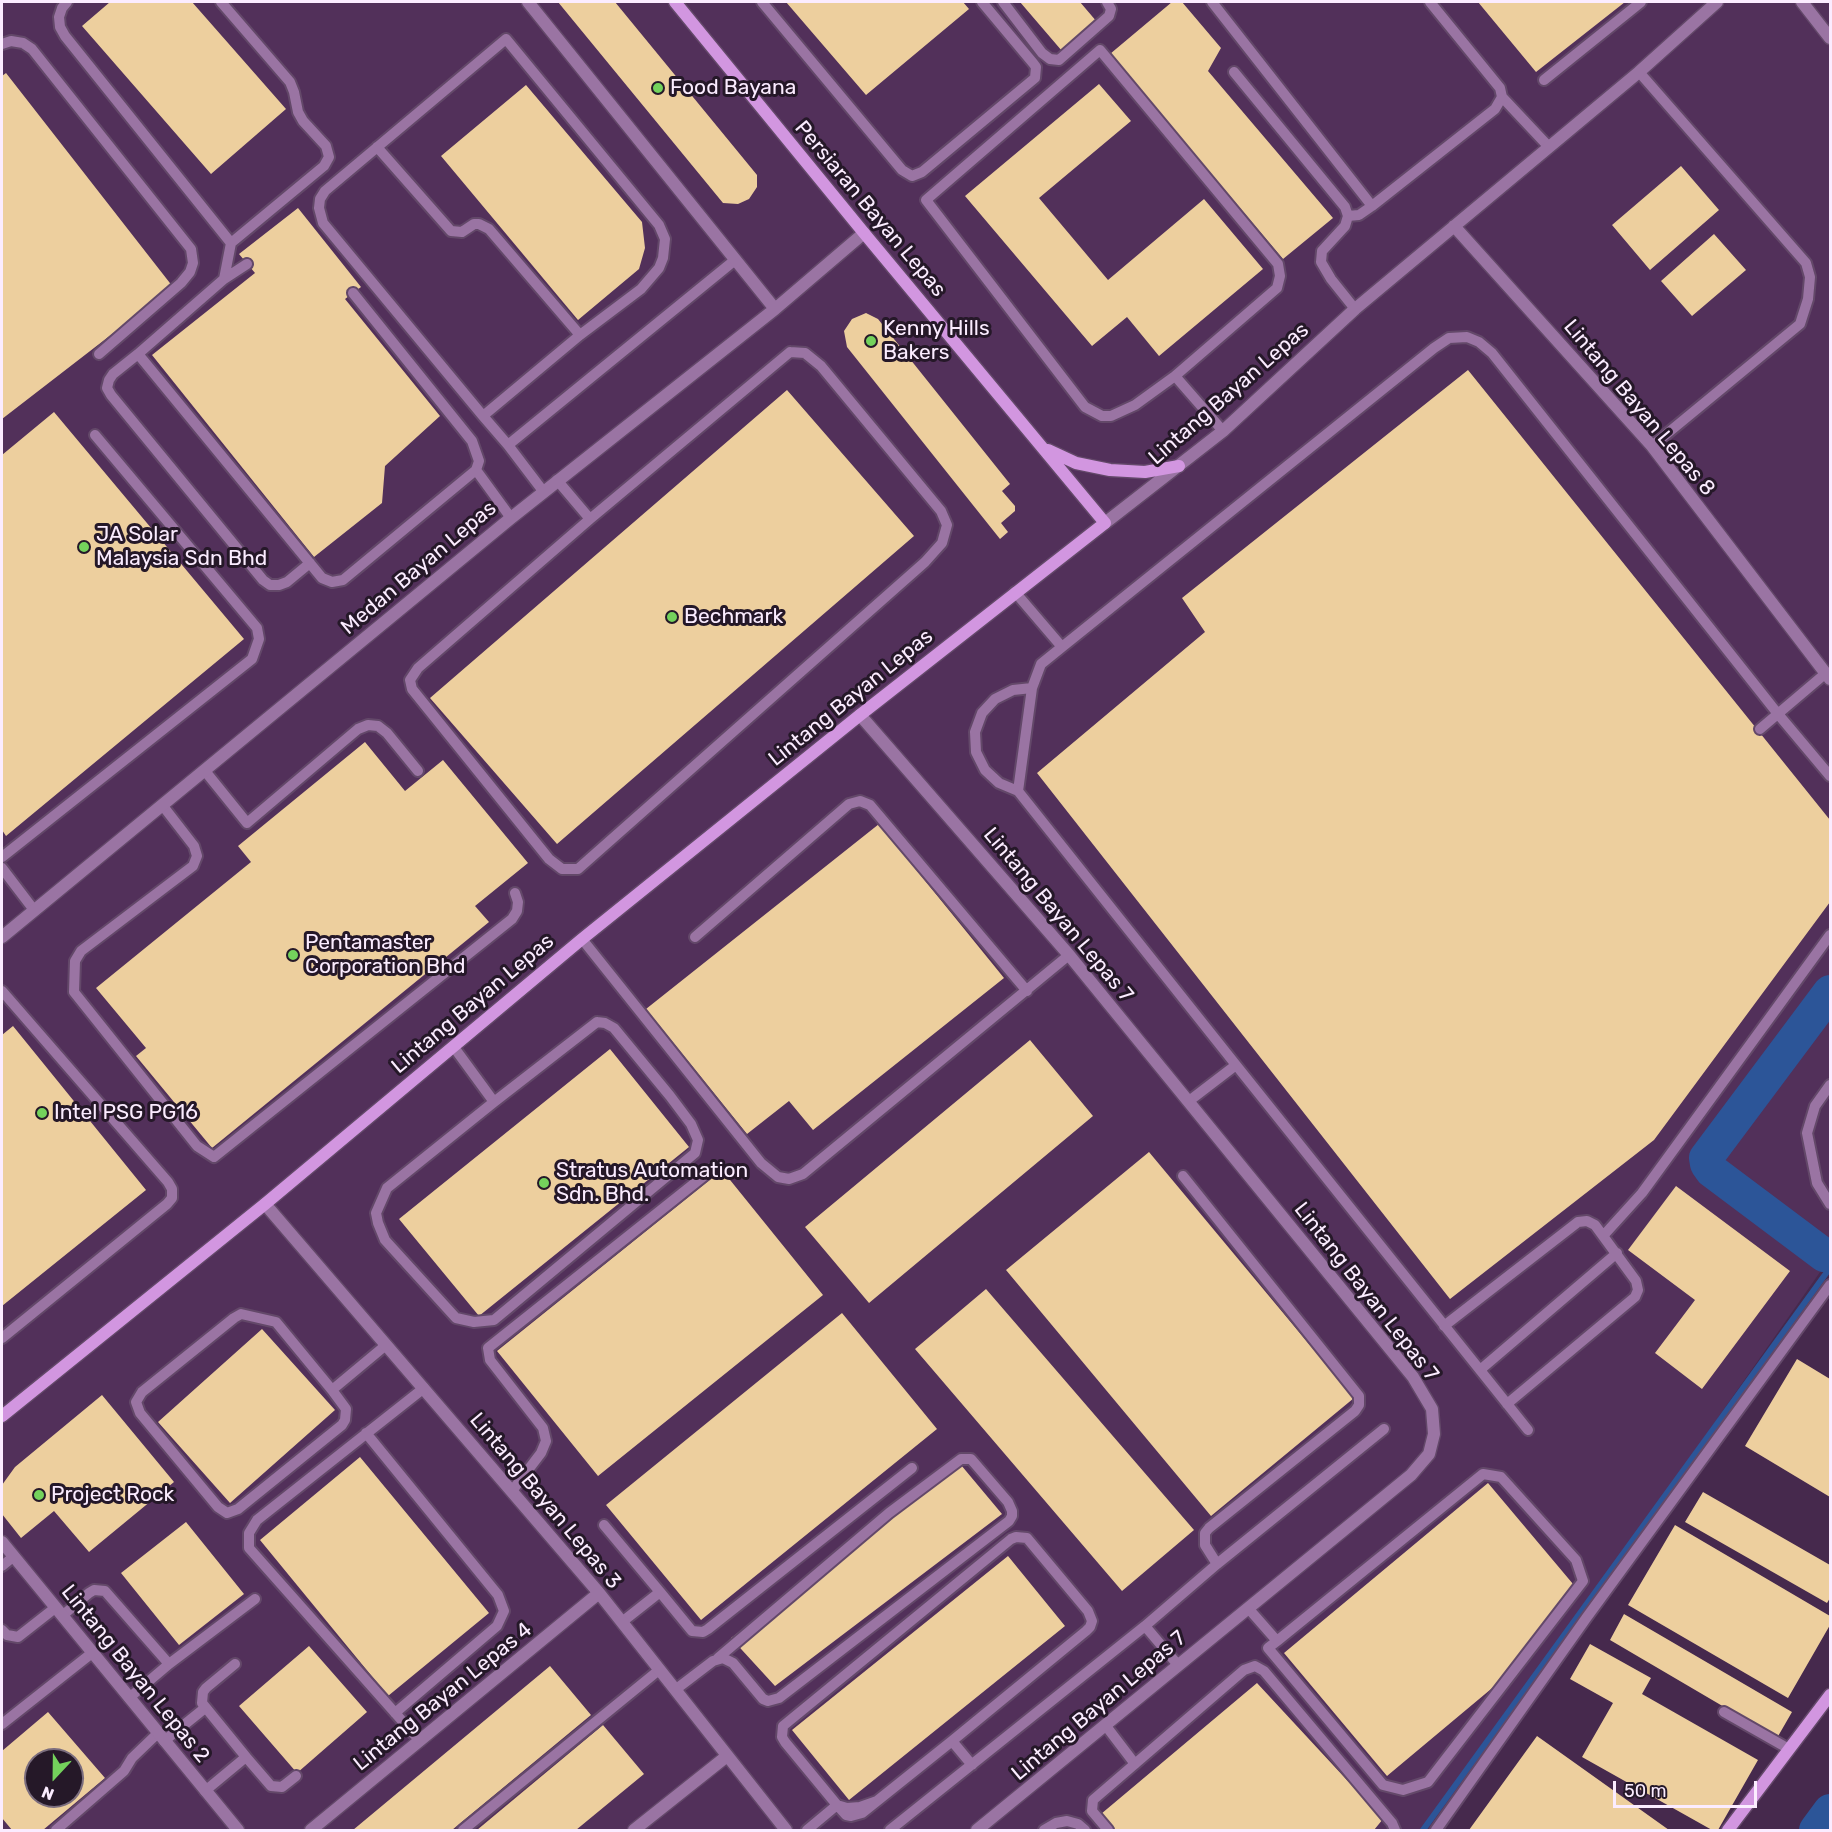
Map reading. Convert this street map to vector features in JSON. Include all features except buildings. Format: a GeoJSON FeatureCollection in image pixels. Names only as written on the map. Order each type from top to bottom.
{"type":"FeatureCollection","features":[{"type":"Feature","properties":{"kind":"street"},"geometry":{"type":"LineString","coordinates":[[528,2],[775,309]]}},
{"type":"Feature","properties":{"kind":"street","name":"Persiaran Bayan Lepas"},"geometry":{"type":"LineString","coordinates":[[675,2],[1105,523]]}},
{"type":"Feature","properties":{"kind":"street","name":"Lintang Bayan Lepas"},"geometry":{"type":"LineString","coordinates":[[2,1416],[265,1204],[582,939],[1015,592],[1223,431],[1355,309],[1639,72],[1717,2]]}},
{"type":"Feature","properties":{"kind":"street"},"geometry":{"type":"LineString","coordinates":[[1802,2],[1830,38]]}},
{"type":"Feature","properties":{"kind":"street","name":"Lintang Bayan Lepas 8"},"geometry":{"type":"LineString","coordinates":[[1454,226],[1652,446],[1828,676]]}},
{"type":"Feature","properties":{"kind":"street","name":"Medan Bayan Lepas"},"geometry":{"type":"LineString","coordinates":[[2,937],[543,491],[775,309],[864,233]]}},
{"type":"Feature","properties":{"kind":"street"},"geometry":{"type":"LineString","coordinates":[[1044,448],[1076,462],[1110,470],[1145,472],[1179,466]]}},
{"type":"Feature","properties":{"kind":"street","name":"Lintang Bayan Lepas 7"},"geometry":{"type":"LineString","coordinates":[[860,715],[1070,955],[1413,1377],[1432,1409],[1434,1434],[1429,1454],[1411,1475],[977,1830]]}},
{"type":"Feature","properties":{"kind":"street","name":"Lintang Bayan Lepas 3"},"geometry":{"type":"LineString","coordinates":[[265,1204],[599,1593],[786,1830]]}},
{"type":"Feature","properties":{"kind":"street","name":"Lintang Bayan Lepas 2"},"geometry":{"type":"LineString","coordinates":[[2,1542],[238,1830]]}},
{"type":"Feature","properties":{"kind":"street","name":"Lintang Bayan Lepas 4"},"geometry":{"type":"LineString","coordinates":[[310,1830],[599,1593]]}},
{"type":"Feature","properties":{"kind":"street"},"geometry":{"type":"LineString","coordinates":[[1728,1830],[1830,1695]]}},
{"type":"Feature","properties":{"kind":"street"},"geometry":{"type":"LineString","coordinates":[[634,1830],[726,1756]]}},
{"type":"Feature","properties":{"kind":"lane"},"geometry":{"type":"LineString","coordinates":[[67,2],[59,17],[60,27],[65,36],[231,243]]}},
{"type":"Feature","properties":{"kind":"lane"},"geometry":{"type":"LineString","coordinates":[[221,2],[290,82],[298,112],[303,121],[326,146],[329,157],[324,166],[231,243],[224,279]]}},
{"type":"Feature","properties":{"kind":"lane"},"geometry":{"type":"LineString","coordinates":[[762,2],[902,170],[912,176],[922,172],[1035,78],[1036,68],[1033,63],[982,2]]}},
{"type":"Feature","properties":{"kind":"lane"},"geometry":{"type":"LineString","coordinates":[[1003,2],[1042,52],[1050,59],[1059,60],[1109,16],[1111,9],[1107,2]]}},
{"type":"Feature","properties":{"kind":"lane"},"geometry":{"type":"LineString","coordinates":[[1212,2],[1372,206]]}},
{"type":"Feature","properties":{"kind":"lane"},"geometry":{"type":"LineString","coordinates":[[1430,2],[1500,88],[1502,97],[1549,147]]}},
{"type":"Feature","properties":{"kind":"lane"},"geometry":{"type":"LineString","coordinates":[[1544,80],[1641,2]]}},
{"type":"Feature","properties":{"kind":"lane"},"geometry":{"type":"LineString","coordinates":[[483,416],[579,335],[640,289],[659,268],[663,258],[665,239],[659,225],[506,39],[325,191],[320,199],[319,208],[323,223],[483,416],[508,445],[543,491]]}},
{"type":"Feature","properties":{"kind":"lane"},"geometry":{"type":"LineString","coordinates":[[2,44],[11,41],[23,43],[32,49],[191,249],[193,263],[190,272],[181,283],[99,354]]}},
{"type":"Feature","properties":{"kind":"lane"},"geometry":{"type":"LineString","coordinates":[[1100,50],[1278,264],[1280,276],[1277,288],[1175,376],[1134,405],[1111,416],[1102,416],[1085,407],[926,200],[1100,50]]}},
{"type":"Feature","properties":{"kind":"lane"},"geometry":{"type":"LineString","coordinates":[[1234,72],[1345,207],[1348,216],[1345,226],[1322,251],[1321,262],[1331,279],[1355,309]]}},
{"type":"Feature","properties":{"kind":"lane"},"geometry":{"type":"LineString","coordinates":[[1639,72],[1806,263],[1810,278],[1808,299],[1800,324],[1652,446]]}},
{"type":"Feature","properties":{"kind":"lane"},"geometry":{"type":"LineString","coordinates":[[1348,216],[1359,215],[1372,206],[1495,109],[1502,97]]}},
{"type":"Feature","properties":{"kind":"lane"},"geometry":{"type":"LineString","coordinates":[[377,147],[451,231],[462,232],[480,224],[489,229],[579,335]]}},
{"type":"Feature","properties":{"kind":"lane"},"geometry":{"type":"LineString","coordinates":[[508,445],[735,260]]}},
{"type":"Feature","properties":{"kind":"lane"},"geometry":{"type":"LineString","coordinates":[[247,264],[224,279],[113,374],[108,388],[118,405],[264,580],[270,585],[279,585],[287,582],[310,563]]}},
{"type":"Feature","properties":{"kind":"lane"},"geometry":{"type":"LineString","coordinates":[[138,354],[322,578],[338,582],[476,470],[479,461],[472,441],[353,293]]}},
{"type":"Feature","properties":{"kind":"lane"},"geometry":{"type":"LineString","coordinates":[[1018,791],[1032,688],[1041,664],[1434,348],[1449,338],[1459,336],[1479,342],[1492,353],[1778,714],[1830,776]]}},
{"type":"Feature","properties":{"kind":"lane"},"geometry":{"type":"LineString","coordinates":[[790,352],[805,353],[821,366],[941,511],[947,525],[942,543],[925,562],[578,869],[562,868],[549,859],[412,690],[410,680],[418,668],[590,519],[790,352]]}},
{"type":"Feature","properties":{"kind":"lane"},"geometry":{"type":"LineString","coordinates":[[1175,376],[1223,431]]}},
{"type":"Feature","properties":{"kind":"lane"},"geometry":{"type":"LineString","coordinates":[[2,857],[252,659],[259,639],[257,628],[95,435]]}},
{"type":"Feature","properties":{"kind":"lane"},"geometry":{"type":"LineString","coordinates":[[476,470],[511,518]]}},
{"type":"Feature","properties":{"kind":"lane"},"geometry":{"type":"LineString","coordinates":[[557,480],[590,519]]}},
{"type":"Feature","properties":{"kind":"lane"},"geometry":{"type":"LineString","coordinates":[[1015,592],[1062,647]]}},
{"type":"Feature","properties":{"kind":"lane"},"geometry":{"type":"LineString","coordinates":[[1760,729],[1828,676]]}},
{"type":"Feature","properties":{"kind":"lane"},"geometry":{"type":"LineString","coordinates":[[1032,688],[1013,690],[995,699],[982,713],[975,732],[976,752],[985,770],[999,783],[1018,791],[1528,1430]]}},
{"type":"Feature","properties":{"kind":"lane"},"geometry":{"type":"LineString","coordinates":[[205,771],[247,823],[358,729],[368,725],[378,726],[387,733],[418,771]]}},
{"type":"Feature","properties":{"kind":"lane"},"geometry":{"type":"LineString","coordinates":[[695,938],[849,804],[860,801],[870,805],[1027,991]]}},
{"type":"Feature","properties":{"kind":"lane"},"geometry":{"type":"LineString","coordinates":[[163,806],[194,846],[197,856],[193,866],[81,951],[75,961],[74,992],[197,1146],[214,1157],[512,919],[517,911],[518,902],[514,893]]}},
{"type":"Feature","properties":{"kind":"lane"},"geometry":{"type":"LineString","coordinates":[[2,868],[34,910]]}},
{"type":"Feature","properties":{"kind":"lane"},"geometry":{"type":"LineString","coordinates":[[1603,1236],[1642,1193],[1830,934]]}},
{"type":"Feature","properties":{"kind":"lane"},"geometry":{"type":"LineString","coordinates":[[582,939],[761,1163],[778,1177],[789,1179],[802,1174],[1070,955]]}},
{"type":"Feature","properties":{"kind":"lane"},"geometry":{"type":"LineString","coordinates":[[2,1338],[172,1198],[172,1189],[168,1182],[3,996]]}},
{"type":"Feature","properties":{"kind":"lane"},"geometry":{"type":"LineString","coordinates":[[597,1022],[605,1023],[614,1028],[670,1095],[691,1124],[698,1140],[695,1153],[494,1320],[474,1322],[456,1318],[385,1240],[376,1213],[387,1188],[494,1102],[597,1022]]}},
{"type":"Feature","properties":{"kind":"lane"},"geometry":{"type":"LineString","coordinates":[[453,1046],[494,1102]]}},
{"type":"Feature","properties":{"kind":"lane"},"geometry":{"type":"LineString","coordinates":[[1189,1101],[1236,1065]]}},
{"type":"Feature","properties":{"kind":"lane"},"geometry":{"type":"LineString","coordinates":[[1830,1085],[1815,1106],[1807,1133],[1817,1183],[1830,1204]]}},
{"type":"Feature","properties":{"kind":"lane"},"geometry":{"type":"LineString","coordinates":[[512,1491],[541,1453],[546,1441],[543,1428],[489,1360],[488,1348],[715,1167]]}},
{"type":"Feature","properties":{"kind":"lane"},"geometry":{"type":"LineString","coordinates":[[1182,1176],[1359,1396],[1359,1405],[1355,1411],[1209,1528],[1205,1533],[1205,1545],[1217,1564]]}},
{"type":"Feature","properties":{"kind":"lane"},"geometry":{"type":"LineString","coordinates":[[1444,1326],[1578,1222],[1587,1221],[1595,1226],[1617,1253],[1636,1281],[1638,1290],[1635,1297],[1507,1404]]}},
{"type":"Feature","properties":{"kind":"lane"},"geometry":{"type":"LineString","coordinates":[[1480,1370],[1617,1253]]}},
{"type":"Feature","properties":{"kind":"lane"},"geometry":{"type":"LineString","coordinates":[[1436,1830],[1587,1617],[1830,1285]]}},
{"type":"Feature","properties":{"kind":"lane"},"geometry":{"type":"LineString","coordinates":[[242,1314],[276,1322],[332,1390],[346,1409],[347,1415],[342,1425],[238,1509],[227,1513],[218,1507],[140,1413],[136,1402],[142,1392],[242,1314]]}},
{"type":"Feature","properties":{"kind":"lane"},"geometry":{"type":"LineString","coordinates":[[332,1390],[387,1345]]}},
{"type":"Feature","properties":{"kind":"lane"},"geometry":{"type":"LineString","coordinates":[[420,1741],[249,1548],[249,1533],[257,1520],[424,1388]]}},
{"type":"Feature","properties":{"kind":"lane"},"geometry":{"type":"LineString","coordinates":[[890,1830],[1145,1626],[1217,1564],[1384,1429]]}},
{"type":"Feature","properties":{"kind":"lane"},"geometry":{"type":"LineString","coordinates":[[366,1433],[498,1595],[504,1611],[497,1626],[395,1713]]}},
{"type":"Feature","properties":{"kind":"lane"},"geometry":{"type":"LineString","coordinates":[[675,1690],[718,1658],[889,1513],[961,1459],[971,1459],[1008,1502],[1012,1510],[1009,1521],[778,1698],[768,1701],[763,1699],[729,1659],[718,1658]]}},
{"type":"Feature","properties":{"kind":"lane"},"geometry":{"type":"LineString","coordinates":[[604,1525],[688,1627],[703,1632],[912,1468]]}},
{"type":"Feature","properties":{"kind":"lane"},"geometry":{"type":"LineString","coordinates":[[1483,1474],[1501,1477],[1576,1560],[1583,1581],[1428,1782],[1403,1790],[1383,1785],[1268,1648],[1277,1641],[1483,1474]]}},
{"type":"Feature","properties":{"kind":"lane"},"geometry":{"type":"LineString","coordinates":[[1027,1538],[1088,1611],[1092,1621],[1090,1627],[952,1741],[857,1816],[846,1815],[782,1737],[783,1726],[1011,1539],[1027,1538]]}},
{"type":"Feature","properties":{"kind":"lane"},"geometry":{"type":"LineString","coordinates":[[2,1566],[13,1557]]}},
{"type":"Feature","properties":{"kind":"lane"},"geometry":{"type":"LineString","coordinates":[[2,1630],[7,1635],[18,1636],[94,1590],[105,1591],[169,1664]]}},
{"type":"Feature","properties":{"kind":"lane"},"geometry":{"type":"LineString","coordinates":[[622,1622],[660,1592]]}},
{"type":"Feature","properties":{"kind":"lane"},"geometry":{"type":"LineString","coordinates":[[129,1698],[169,1664],[255,1599]]}},
{"type":"Feature","properties":{"kind":"lane"},"geometry":{"type":"LineString","coordinates":[[1248,1608],[1277,1641]]}},
{"type":"Feature","properties":{"kind":"lane"},"geometry":{"type":"LineString","coordinates":[[1145,1626],[1178,1665]]}},
{"type":"Feature","properties":{"kind":"lane"},"geometry":{"type":"LineString","coordinates":[[2,1724],[92,1653]]}},
{"type":"Feature","properties":{"kind":"lane"},"geometry":{"type":"LineString","coordinates":[[236,1664],[203,1692],[202,1703],[271,1786],[282,1787],[296,1776]]}},
{"type":"Feature","properties":{"kind":"lane"},"geometry":{"type":"LineString","coordinates":[[1108,1830],[1092,1811],[1093,1800],[1244,1670],[1255,1666],[1264,1671],[1392,1823],[1395,1830]]}},
{"type":"Feature","properties":{"kind":"lane"},"geometry":{"type":"LineString","coordinates":[[463,1830],[659,1670]]}},
{"type":"Feature","properties":{"kind":"lane"},"geometry":{"type":"LineString","coordinates":[[56,1830],[124,1771],[132,1758],[205,1708]]}},
{"type":"Feature","properties":{"kind":"lane"},"geometry":{"type":"LineString","coordinates":[[1724,1712],[1789,1749]]}},
{"type":"Feature","properties":{"kind":"lane"},"geometry":{"type":"LineString","coordinates":[[1106,1726],[1135,1764]]}},
{"type":"Feature","properties":{"kind":"lane"},"geometry":{"type":"LineString","coordinates":[[952,1741],[972,1765]]}},
{"type":"Feature","properties":{"kind":"lane"},"geometry":{"type":"LineString","coordinates":[[205,1791],[246,1757]]}},
{"type":"Feature","properties":{"kind":"lane"},"geometry":{"type":"LineString","coordinates":[[807,1830],[837,1805]]}},
{"type":"Feature","properties":{"kind":"lane"},"geometry":{"type":"LineString","coordinates":[[1044,1830],[1056,1822],[1067,1821],[1078,1824],[1085,1830]]}},
{"type":"Feature","properties":{"kind":"shaded area"},"geometry":{"type":"Polygon","coordinates":[[[2,2],[1830,2],[1830,1268],[1825,1265],[1429,1830],[2,1830],[2,2]]]}},
{"type":"Feature","properties":{"kind":"waterway"},"geometry":{"type":"LineString","coordinates":[[1824,1255],[1712,1171],[1706,1158],[1830,992]]}},
{"type":"Feature","properties":{"kind":"waterway"},"geometry":{"type":"LineString","coordinates":[[1423,1830],[1827,1272],[1829,1262],[1824,1255]]}},
{"type":"Feature","properties":{"kind":"waterway"},"geometry":{"type":"LineString","coordinates":[[1816,1830],[1830,1811]]}},
{"type":"Feature","properties":{"kind":"place","name":"Food Bayana"},"geometry":{"type":"Point","coordinates":[658,88]}},
{"type":"Feature","properties":{"kind":"place","name":"Kenny Hills Bakers"},"geometry":{"type":"Point","coordinates":[871,341]}},
{"type":"Feature","properties":{"kind":"place","name":"JA Solar Malaysia Sdn Bhd"},"geometry":{"type":"Point","coordinates":[84,547]}},
{"type":"Feature","properties":{"kind":"place","name":"Bechmark"},"geometry":{"type":"Point","coordinates":[672,617]}},
{"type":"Feature","properties":{"kind":"place","name":"Pentamaster Corporation Bhd"},"geometry":{"type":"Point","coordinates":[293,955]}},
{"type":"Feature","properties":{"kind":"place","name":"Intel PSG PG16"},"geometry":{"type":"Point","coordinates":[42,1113]}},
{"type":"Feature","properties":{"kind":"place","name":"Stratus Automation Sdn. Bhd."},"geometry":{"type":"Point","coordinates":[544,1183]}},
{"type":"Feature","properties":{"kind":"place","name":"Project Rock"},"geometry":{"type":"Point","coordinates":[39,1495]}}]}
